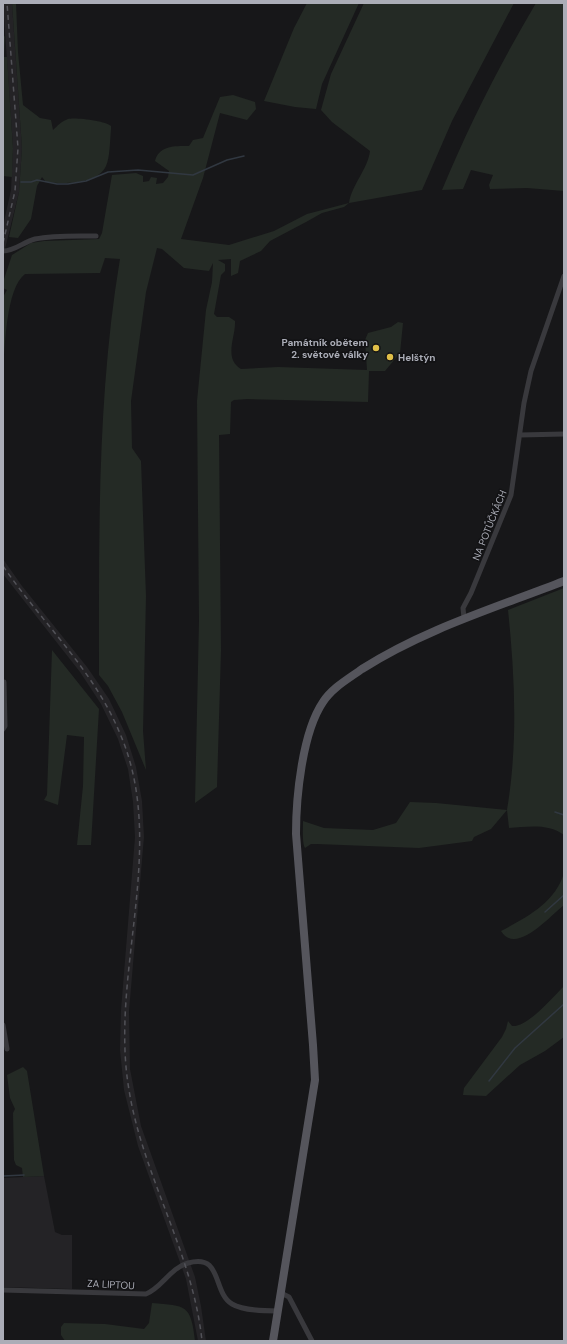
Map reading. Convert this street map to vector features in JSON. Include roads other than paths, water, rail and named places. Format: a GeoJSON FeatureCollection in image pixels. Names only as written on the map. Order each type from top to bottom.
{"type":"FeatureCollection","features":[{"type":"Feature","properties":{"kind":"main road"},"geometry":{"type":"LineString","coordinates":[[273,1341],[315,1080],[296,834],[297,800],[311,728],[324,701],[333,690],[346,680],[403,645],[464,618],[564,581]]}},
{"type":"Feature","properties":{"kind":"street"},"geometry":{"type":"LineString","coordinates":[[3,251],[11,251],[26,242],[43,238],[96,236]]}},
{"type":"Feature","properties":{"kind":"street","name":"NA POTŮČKÁCH"},"geometry":{"type":"LineString","coordinates":[[464,618],[463,608],[471,593],[511,495],[531,370],[564,276]]}},
{"type":"Feature","properties":{"kind":"street"},"geometry":{"type":"LineString","coordinates":[[520,435],[564,434]]}},
{"type":"Feature","properties":{"kind":"street"},"geometry":{"type":"LineString","coordinates":[[3,729],[5,726],[4,682]]}},
{"type":"Feature","properties":{"kind":"street"},"geometry":{"type":"LineString","coordinates":[[3,1025],[7,1049]]}},
{"type":"Feature","properties":{"kind":"street","name":"ZA LIPTOU"},"geometry":{"type":"LineString","coordinates":[[3,1290],[146,1294],[155,1289],[182,1265],[202,1262],[212,1268],[223,1293],[232,1304],[240,1307],[278,1311]]}},
{"type":"Feature","properties":{"kind":"street"},"geometry":{"type":"LineString","coordinates":[[281,1293],[289,1297],[312,1341]]}},
{"type":"Feature","properties":{"kind":"waterway"},"geometry":{"type":"LineString","coordinates":[[21,182],[31,182],[37,180],[57,184],[68,184],[86,181],[108,172],[138,170],[193,175],[227,160],[244,156]]}},
{"type":"Feature","properties":{"kind":"waterway"},"geometry":{"type":"LineString","coordinates":[[555,812],[564,815]]}},
{"type":"Feature","properties":{"kind":"waterway"},"geometry":{"type":"LineString","coordinates":[[545,912],[564,895]]}},
{"type":"Feature","properties":{"kind":"waterway"},"geometry":{"type":"LineString","coordinates":[[489,1081],[515,1048],[564,1004]]}},
{"type":"Feature","properties":{"kind":"waterway"},"geometry":{"type":"LineString","coordinates":[[3,1176],[24,1175]]}},
{"type":"Feature","properties":{"kind":"railway"},"geometry":{"type":"LineString","coordinates":[[3,243],[15,191],[18,148],[7,3]]}},
{"type":"Feature","properties":{"kind":"railway"},"geometry":{"type":"LineString","coordinates":[[3,566],[83,669],[97,690],[110,712],[121,736],[134,779],[139,822],[139,867],[126,1002],[125,1046],[129,1090],[145,1154],[189,1277],[197,1309],[202,1341]]}},
{"type":"Feature","properties":{"kind":"place","name":"Památník obětem 2. světové války"},"geometry":{"type":"Point","coordinates":[376,348]}},
{"type":"Feature","properties":{"kind":"place","name":"Helštýn"},"geometry":{"type":"Point","coordinates":[390,357]}}]}
